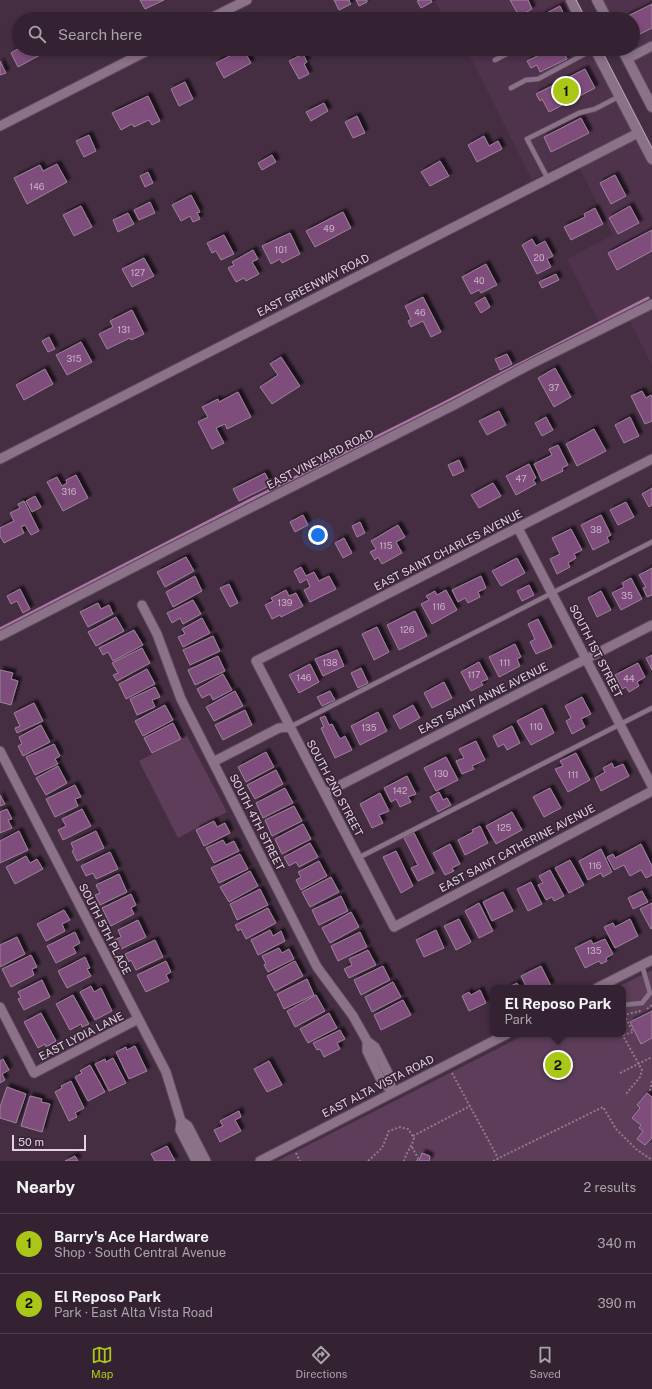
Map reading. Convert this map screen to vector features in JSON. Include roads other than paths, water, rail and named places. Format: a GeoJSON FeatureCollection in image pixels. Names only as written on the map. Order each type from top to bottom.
{"type":"FeatureCollection","features":[{"type":"Feature","properties":{"kind":"main road"},"geometry":{"type":"LineString","coordinates":[[571,0],[577,12]]}},
{"type":"Feature","properties":{"kind":"main road"},"geometry":{"type":"LineString","coordinates":[[597,0],[603,12]]}},
{"type":"Feature","properties":{"kind":"main road"},"geometry":{"type":"LineString","coordinates":[[598,56],[652,159]]}},
{"type":"Feature","properties":{"kind":"main road"},"geometry":{"type":"LineString","coordinates":[[626,56],[652,107]]}},
{"type":"Feature","properties":{"kind":"street"},"geometry":{"type":"LineString","coordinates":[[223,12],[246,0]]}},
{"type":"Feature","properties":{"kind":"street"},"geometry":{"type":"LineString","coordinates":[[640,52],[652,46]]}},
{"type":"Feature","properties":{"kind":"street"},"geometry":{"type":"LineString","coordinates":[[0,126],[137,56]]}},
{"type":"Feature","properties":{"kind":"street"},"geometry":{"type":"LineString","coordinates":[[627,59],[633,56]]}},
{"type":"Feature","properties":{"kind":"street","name":"EAST GREENWAY ROAD"},"geometry":{"type":"LineString","coordinates":[[0,459],[638,133]]}},
{"type":"Feature","properties":{"kind":"street","name":"EAST VINEYARD ROAD"},"geometry":{"type":"LineString","coordinates":[[0,636],[456,404],[531,364],[652,304]]}},
{"type":"Feature","properties":{"kind":"street","name":"EAST SAINT CHARLES AVENUE"},"geometry":{"type":"LineString","coordinates":[[256,661],[652,459]]}},
{"type":"Feature","properties":{"kind":"street","name":"SOUTH 1ST STREET"},"geometry":{"type":"LineString","coordinates":[[518,528],[587,658],[652,786]]}},
{"type":"Feature","properties":{"kind":"street","name":"SOUTH 4TH STREET"},"geometry":{"type":"LineString","coordinates":[[142,605],[156,634],[181,699],[317,967],[353,1016],[367,1041],[367,1051],[376,1058],[380,1078],[392,1093]]}},
{"type":"Feature","properties":{"kind":"street","name":"EAST SAINT ANNE AVENUE"},"geometry":{"type":"LineString","coordinates":[[324,793],[652,625]]}},
{"type":"Feature","properties":{"kind":"street","name":"SOUTH 2ND STREET"},"geometry":{"type":"LineString","coordinates":[[256,661],[394,926]]}},
{"type":"Feature","properties":{"kind":"street"},"geometry":{"type":"LineString","coordinates":[[213,762],[279,728],[290,727]]}},
{"type":"Feature","properties":{"kind":"street","name":"SOUTH 5TH PLACE"},"geometry":{"type":"LineString","coordinates":[[0,751],[166,1072],[181,1121],[180,1130],[206,1161]]}},
{"type":"Feature","properties":{"kind":"street","name":"EAST SAINT CATHERINE AVENUE"},"geometry":{"type":"LineString","coordinates":[[394,926],[652,791]]}},
{"type":"Feature","properties":{"kind":"street"},"geometry":{"type":"LineString","coordinates":[[603,985],[652,960]]}},
{"type":"Feature","properties":{"kind":"street","name":"EAST LYDIA LANE"},"geometry":{"type":"LineString","coordinates":[[0,1006],[34,1073],[138,1019]]}},
{"type":"Feature","properties":{"kind":"street","name":"EAST ALTA VISTA ROAD"},"geometry":{"type":"LineString","coordinates":[[260,1161],[501,1037]]}},
{"type":"Feature","properties":{"kind":"street","name":"SOUTH 5TH PLACE"},"geometry":{"type":"LineString","coordinates":[[194,1147],[196,1161]]}},
{"type":"Feature","properties":{"kind":"lane"},"geometry":{"type":"LineString","coordinates":[[495,60],[503,56]]}},
{"type":"Feature","properties":{"kind":"lane"},"geometry":{"type":"LineString","coordinates":[[511,88],[526,80],[538,80],[581,56]]}},
{"type":"Feature","properties":{"kind":"lane"},"geometry":{"type":"LineString","coordinates":[[548,179],[527,139],[579,113],[595,109],[620,96]]}},
{"type":"Feature","properties":{"kind":"lane"},"geometry":{"type":"LineString","coordinates":[[290,727],[652,542]]}},
{"type":"Feature","properties":{"kind":"lane"},"geometry":{"type":"LineString","coordinates":[[358,858],[652,708]]}},
{"type":"Feature","properties":{"kind":"lane"},"geometry":{"type":"LineString","coordinates":[[626,1004],[642,1002],[650,993],[642,965]]}},
{"type":"Feature","properties":{"kind":"waterway"},"geometry":{"type":"LineString","coordinates":[[0,629],[648,298]]}},
{"type":"Feature","properties":{"kind":"tram line"},"geometry":{"type":"LineString","coordinates":[[576,0],[582,12]]}},
{"type":"Feature","properties":{"kind":"tram line"},"geometry":{"type":"LineString","coordinates":[[605,56],[652,148]]}},
{"type":"Feature","properties":{"kind":"place","name":"Barry's Ace Hardware"},"geometry":{"type":"Point","coordinates":[566,91]}},
{"type":"Feature","properties":{"kind":"place","name":"El Reposo Park"},"geometry":{"type":"Point","coordinates":[558,1065]}}]}
